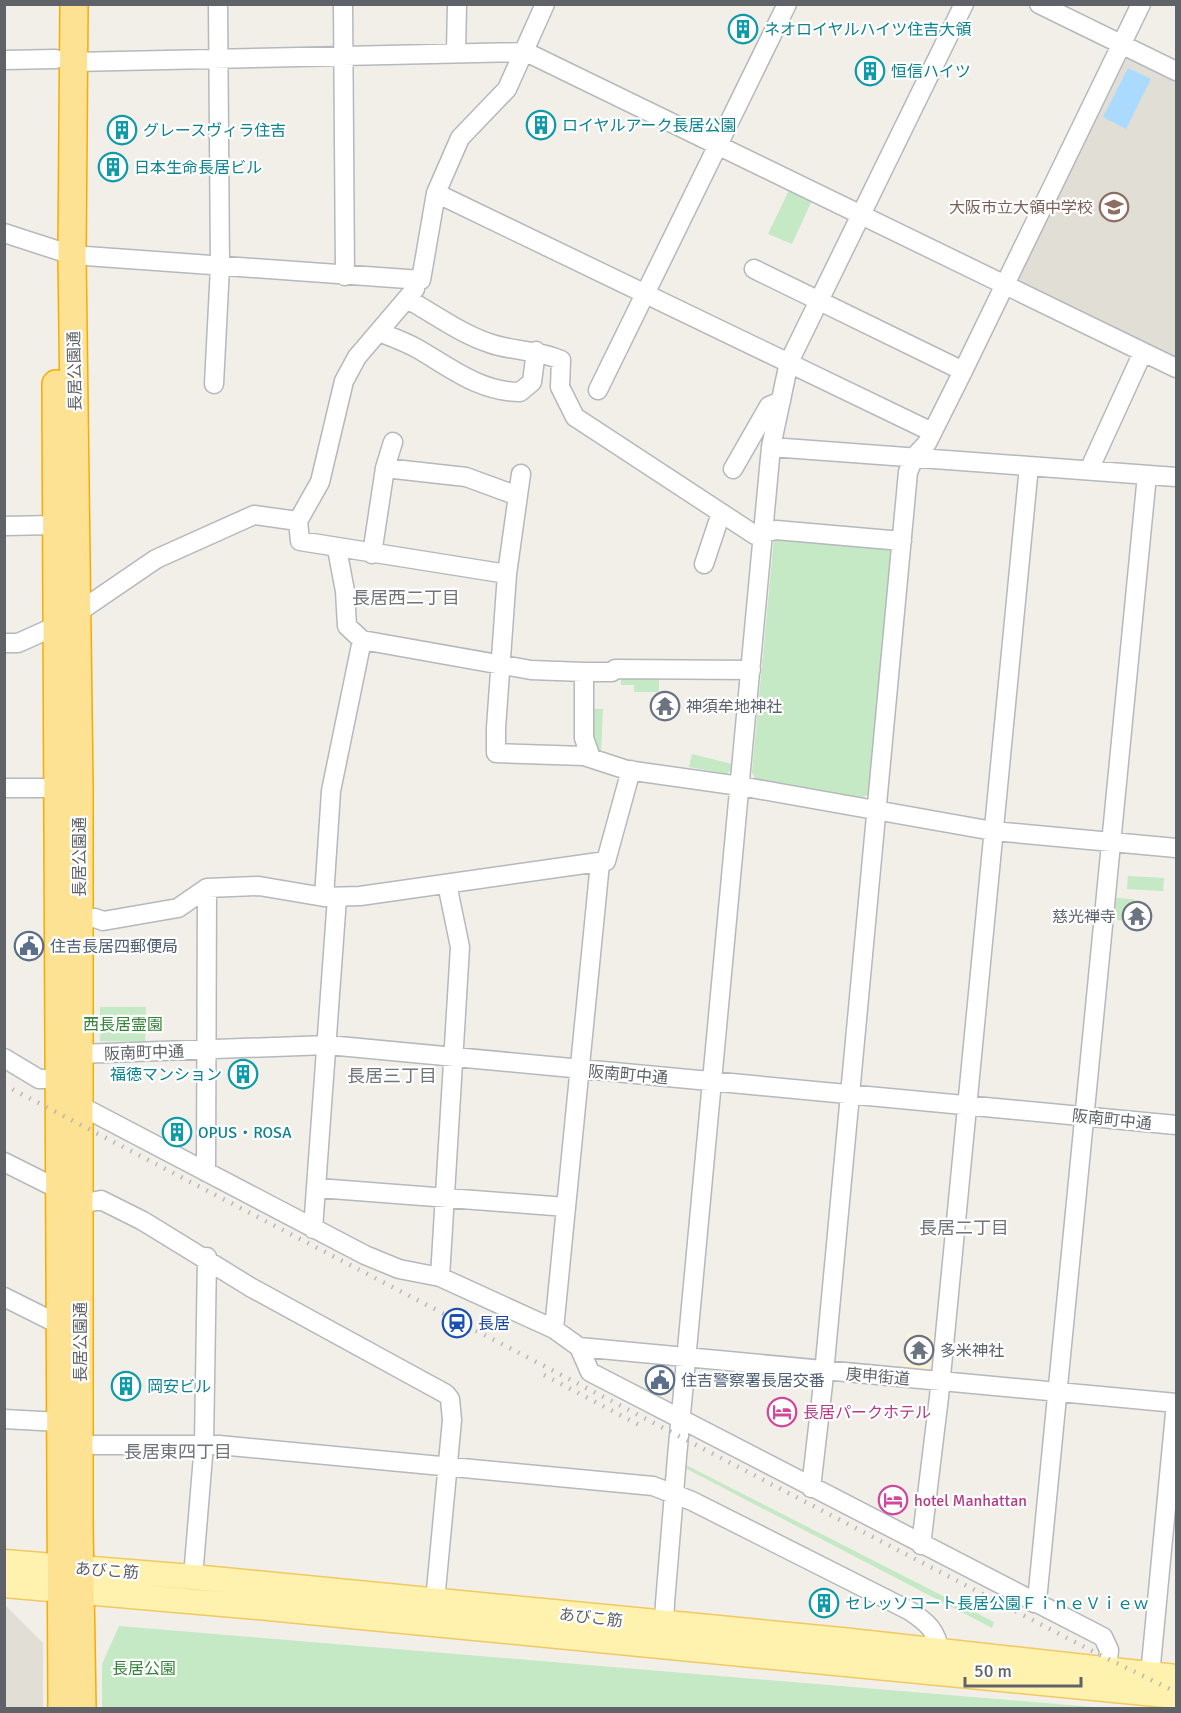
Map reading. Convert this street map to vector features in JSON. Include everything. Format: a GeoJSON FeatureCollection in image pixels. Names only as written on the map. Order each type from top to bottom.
{"type":"FeatureCollection","features":[{"type":"Feature","properties":{"kind":"highway","name":"長居公園通"},"geometry":{"type":"LineString","coordinates":[[56,4],[65,61]]}},
{"type":"Feature","properties":{"kind":"highway","name":"長居公園通"},"geometry":{"type":"LineString","coordinates":[[62,1708],[80,1445],[70,1197],[58,1079],[69,788],[64,254],[65,61],[74,4]]}},
{"type":"Feature","properties":{"kind":"highway","name":"長居公園通"},"geometry":{"type":"LineString","coordinates":[[64,254],[55,525],[67,619]]}},
{"type":"Feature","properties":{"kind":"highway","name":"長居公園通"},"geometry":{"type":"LineString","coordinates":[[69,788],[79,919],[79,1105],[60,1325],[59,1422],[82,1708]]}},
{"type":"Feature","properties":{"kind":"main road","name":"あびこ筋"},"geometry":{"type":"LineString","coordinates":[[4,1562],[71,1579],[687,1648],[1176,1696]]}},
{"type":"Feature","properties":{"kind":"main road","name":"あびこ筋"},"geometry":{"type":"LineString","coordinates":[[4,1586],[71,1579],[193,1576],[1176,1677]]}},
{"type":"Feature","properties":{"kind":"street"},"geometry":{"type":"LineString","coordinates":[[214,384],[220,267],[218,4]]}},
{"type":"Feature","properties":{"kind":"street"},"geometry":{"type":"LineString","coordinates":[[343,4],[345,276]]}},
{"type":"Feature","properties":{"kind":"street"},"geometry":{"type":"LineString","coordinates":[[456,52],[457,4]]}},
{"type":"Feature","properties":{"kind":"street"},"geometry":{"type":"LineString","coordinates":[[507,574],[337,549],[300,541],[298,521],[320,482],[344,381],[357,357],[422,280],[436,193],[460,138],[507,89],[526,52],[544,4]]}},
{"type":"Feature","properties":{"kind":"street"},"geometry":{"type":"LineString","coordinates":[[598,390],[787,4]]}},
{"type":"Feature","properties":{"kind":"street"},"geometry":{"type":"LineString","coordinates":[[687,1648],[664,1624],[674,1493],[771,447],[789,362],[964,4]]}},
{"type":"Feature","properties":{"kind":"street"},"geometry":{"type":"LineString","coordinates":[[1039,4],[1176,71]]}},
{"type":"Feature","properties":{"kind":"street"},"geometry":{"type":"LineString","coordinates":[[811,1488],[825,1371],[908,472],[915,456],[927,443],[963,371],[1141,4]]}},
{"type":"Feature","properties":{"kind":"street"},"geometry":{"type":"LineString","coordinates":[[4,60],[218,60],[343,58],[456,52],[526,52],[1006,283],[1176,368]]}},
{"type":"Feature","properties":{"kind":"street"},"geometry":{"type":"LineString","coordinates":[[436,193],[932,432]]}},
{"type":"Feature","properties":{"kind":"street"},"geometry":{"type":"LineString","coordinates":[[4,233],[64,254],[422,280]]}},
{"type":"Feature","properties":{"kind":"street"},"geometry":{"type":"LineString","coordinates":[[754,269],[963,371]]}},
{"type":"Feature","properties":{"kind":"street"},"geometry":{"type":"LineString","coordinates":[[407,299],[487,343],[537,351],[561,360],[561,387],[575,417],[755,535],[776,530],[902,541]]}},
{"type":"Feature","properties":{"kind":"street"},"geometry":{"type":"LineString","coordinates":[[379,332],[415,347],[472,382],[502,392],[520,392],[532,382],[537,351]]}},
{"type":"Feature","properties":{"kind":"street"},"geometry":{"type":"LineString","coordinates":[[1089,470],[1143,352]]}},
{"type":"Feature","properties":{"kind":"street"},"geometry":{"type":"LineString","coordinates":[[733,469],[769,406],[781,401]]}},
{"type":"Feature","properties":{"kind":"street"},"geometry":{"type":"LineString","coordinates":[[372,554],[386,468],[393,442]]}},
{"type":"Feature","properties":{"kind":"street"},"geometry":{"type":"LineString","coordinates":[[771,447],[1176,477]]}},
{"type":"Feature","properties":{"kind":"street"},"geometry":{"type":"LineString","coordinates":[[921,1545],[940,1382],[1029,465]]}},
{"type":"Feature","properties":{"kind":"street"},"geometry":{"type":"LineString","coordinates":[[386,468],[466,477],[518,496]]}},
{"type":"Feature","properties":{"kind":"street"},"geometry":{"type":"LineString","coordinates":[[521,474],[507,574],[496,753],[591,758],[633,771],[740,786],[993,831],[1176,848]]}},
{"type":"Feature","properties":{"kind":"street"},"geometry":{"type":"LineString","coordinates":[[1034,1603],[1038,1591],[1147,475]]}},
{"type":"Feature","properties":{"kind":"street"},"geometry":{"type":"LineString","coordinates":[[704,564],[722,513]]}},
{"type":"Feature","properties":{"kind":"street"},"geometry":{"type":"LineString","coordinates":[[4,643],[18,643],[67,619],[156,559],[254,515],[298,521]]}},
{"type":"Feature","properties":{"kind":"street"},"geometry":{"type":"LineString","coordinates":[[4,526],[55,525]]}},
{"type":"Feature","properties":{"kind":"street"},"geometry":{"type":"LineString","coordinates":[[337,549],[345,591],[347,626],[362,640],[531,670],[584,672],[612,672],[615,669],[750,670]]}},
{"type":"Feature","properties":{"kind":"street"},"geometry":{"type":"LineString","coordinates":[[313,1228],[328,1046],[331,791],[362,640]]}},
{"type":"Feature","properties":{"kind":"street"},"geometry":{"type":"LineString","coordinates":[[584,672],[584,738],[591,758]]}},
{"type":"Feature","properties":{"kind":"street"},"geometry":{"type":"LineString","coordinates":[[79,919],[95,918],[103,921],[164,912],[178,908],[207,888],[259,886],[331,897],[600,863],[606,861],[633,771]]}},
{"type":"Feature","properties":{"kind":"street"},"geometry":{"type":"LineString","coordinates":[[4,788],[69,788]]}},
{"type":"Feature","properties":{"kind":"street"},"geometry":{"type":"LineString","coordinates":[[554,1329],[600,863]]}},
{"type":"Feature","properties":{"kind":"street"},"geometry":{"type":"LineString","coordinates":[[440,1277],[460,947],[447,884]]}},
{"type":"Feature","properties":{"kind":"street"},"geometry":{"type":"LineString","coordinates":[[206,1172],[207,888]]}},
{"type":"Feature","properties":{"kind":"street","name":"阪南町中通"},"geometry":{"type":"LineString","coordinates":[[79,1054],[328,1046],[714,1080],[1176,1125]]}},
{"type":"Feature","properties":{"kind":"street"},"geometry":{"type":"LineString","coordinates":[[4,1058],[39,1079],[58,1079]]}},
{"type":"Feature","properties":{"kind":"street"},"geometry":{"type":"LineString","coordinates":[[79,1105],[313,1228],[399,1269],[440,1277],[554,1329],[579,1347],[590,1372],[1103,1637],[1109,1650],[1107,1670]]}},
{"type":"Feature","properties":{"kind":"street"},"geometry":{"type":"LineString","coordinates":[[4,1162],[70,1197],[101,1200],[207,1257],[252,1288],[446,1394],[452,1409],[435,1601]]}},
{"type":"Feature","properties":{"kind":"street"},"geometry":{"type":"LineString","coordinates":[[318,1188],[446,1196],[566,1207]]}},
{"type":"Feature","properties":{"kind":"street"},"geometry":{"type":"LineString","coordinates":[[193,1576],[204,1444],[207,1257]]}},
{"type":"Feature","properties":{"kind":"street"},"geometry":{"type":"LineString","coordinates":[[4,1297],[60,1325]]}},
{"type":"Feature","properties":{"kind":"street","name":"庚申街道"},"geometry":{"type":"LineString","coordinates":[[579,1347],[1176,1403]]}},
{"type":"Feature","properties":{"kind":"street"},"geometry":{"type":"LineString","coordinates":[[1150,1675],[1170,1523],[1176,1403]]}},
{"type":"Feature","properties":{"kind":"street"},"geometry":{"type":"LineString","coordinates":[[4,1419],[59,1422]]}},
{"type":"Feature","properties":{"kind":"street"},"geometry":{"type":"LineString","coordinates":[[80,1445],[204,1444],[653,1486],[674,1493],[910,1611],[928,1623],[937,1634],[940,1652]]}},
{"type":"Feature","properties":{"kind":"shaded area","name":"大阪市立大領中学校"},"geometry":{"type":"Polygon","coordinates":[[[1130,57],[1176,80],[1176,359],[1021,284],[1018,277],[1125,60],[1130,57]]]}},
{"type":"Feature","properties":{"kind":"shaded area"},"geometry":{"type":"Polygon","coordinates":[[[5,1605],[43,1643],[43,1708],[5,1708],[5,1605]]]}},
{"type":"Feature","properties":{"kind":"green space"},"geometry":{"type":"Polygon","coordinates":[[[790,188],[813,198],[792,244],[768,234],[790,188]]]}},
{"type":"Feature","properties":{"kind":"green space"},"geometry":{"type":"Polygon","coordinates":[[[774,538],[888,545],[892,550],[870,793],[862,798],[756,781],[752,772],[774,538]]]}},
{"type":"Feature","properties":{"kind":"green space"},"geometry":{"type":"Polygon","coordinates":[[[621,673],[659,674],[659,692],[634,692],[634,685],[621,685],[621,673]]]}},
{"type":"Feature","properties":{"kind":"green space"},"geometry":{"type":"Polygon","coordinates":[[[592,709],[603,709],[601,755],[592,737],[592,709]]]}},
{"type":"Feature","properties":{"kind":"green space"},"geometry":{"type":"Polygon","coordinates":[[[692,754],[732,764],[733,768],[727,774],[689,767],[692,754]]]}},
{"type":"Feature","properties":{"kind":"green space"},"geometry":{"type":"Polygon","coordinates":[[[1128,876],[1164,878],[1163,891],[1127,889],[1128,876]]]}},
{"type":"Feature","properties":{"kind":"green space"},"geometry":{"type":"Polygon","coordinates":[[[1116,898],[1134,899],[1133,921],[1117,920],[1114,916],[1116,898]]]}},
{"type":"Feature","properties":{"kind":"green space","name":"西長居霊園"},"geometry":{"type":"Polygon","coordinates":[[[100,1007],[146,1007],[145,1042],[100,1041],[100,1007]]]}},
{"type":"Feature","properties":{"kind":"green space"},"geometry":{"type":"Polygon","coordinates":[[[686,1465],[994,1622],[992,1628],[687,1469],[686,1465]]]}},
{"type":"Feature","properties":{"kind":"green space","name":"長居公園"},"geometry":{"type":"Polygon","coordinates":[[[119,1626],[1105,1708],[102,1708],[102,1664],[119,1626]]]}},
{"type":"Feature","properties":{"kind":"sand","name":"多米神社"},"geometry":{"type":"Polygon","coordinates":[[[906,1333],[935,1335],[933,1365],[927,1370],[904,1368],[906,1333]]]}},
{"type":"Feature","properties":{"kind":"water"},"geometry":{"type":"Polygon","coordinates":[[[1128,68],[1151,79],[1126,129],[1103,117],[1128,68]]]}},
{"type":"Feature","properties":{"kind":"railway"},"geometry":{"type":"LineString","coordinates":[[4,1085],[1094,1652],[1176,1692]]}},
{"type":"Feature","properties":{"kind":"railway"},"geometry":{"type":"LineString","coordinates":[[544,1375],[643,1427]]}},
{"type":"Feature","properties":{"kind":"place","name":"ネオロイヤルハイツ住吉大領"},"geometry":{"type":"Point","coordinates":[743,29]}},
{"type":"Feature","properties":{"kind":"place","name":"恒信ハイツ"},"geometry":{"type":"Point","coordinates":[870,71]}},
{"type":"Feature","properties":{"kind":"place","name":"ロイヤルアーク長居公園"},"geometry":{"type":"Point","coordinates":[541,125]}},
{"type":"Feature","properties":{"kind":"place","name":"グレースヴィラ住吉"},"geometry":{"type":"Point","coordinates":[122,130]}},
{"type":"Feature","properties":{"kind":"place","name":"日本生命長居ビル"},"geometry":{"type":"Point","coordinates":[113,167]}},
{"type":"Feature","properties":{"kind":"place","name":"大阪市立大領中学校"},"geometry":{"type":"Point","coordinates":[1114,207]}},
{"type":"Feature","properties":{"kind":"place","name":"神須牟地神社"},"geometry":{"type":"Point","coordinates":[665,706]}},
{"type":"Feature","properties":{"kind":"place","name":"慈光禅寺"},"geometry":{"type":"Point","coordinates":[1137,916]}},
{"type":"Feature","properties":{"kind":"place","name":"住吉長居四郵便局"},"geometry":{"type":"Point","coordinates":[29,946]}},
{"type":"Feature","properties":{"kind":"place","name":"福徳マンション"},"geometry":{"type":"Point","coordinates":[243,1074]}},
{"type":"Feature","properties":{"kind":"place","name":"OPUS・ROSA"},"geometry":{"type":"Point","coordinates":[177,1132]}},
{"type":"Feature","properties":{"kind":"place","name":"長居"},"geometry":{"type":"Point","coordinates":[457,1323]}},
{"type":"Feature","properties":{"kind":"place","name":"多米神社"},"geometry":{"type":"Point","coordinates":[919,1350]}},
{"type":"Feature","properties":{"kind":"place","name":"住吉警察署長居交番"},"geometry":{"type":"Point","coordinates":[660,1380]}},
{"type":"Feature","properties":{"kind":"place","name":"岡安ビル"},"geometry":{"type":"Point","coordinates":[126,1386]}},
{"type":"Feature","properties":{"kind":"place","name":"長居パークホテル"},"geometry":{"type":"Point","coordinates":[782,1412]}},
{"type":"Feature","properties":{"kind":"place","name":"hotel Manhattan"},"geometry":{"type":"Point","coordinates":[893,1500]}},
{"type":"Feature","properties":{"kind":"place","name":"セレッソコート長居公園ＦｉｎｅＶｉｅｗ"},"geometry":{"type":"Point","coordinates":[824,1603]}},
{"type":"Feature","properties":{"kind":"district","name":"長居西二丁目"},"geometry":{"type":"Point","coordinates":[406,598]}},
{"type":"Feature","properties":{"kind":"district","name":"長居三丁目"},"geometry":{"type":"Point","coordinates":[392,1076]}},
{"type":"Feature","properties":{"kind":"district","name":"長居二丁目"},"geometry":{"type":"Point","coordinates":[964,1228]}},
{"type":"Feature","properties":{"kind":"district","name":"長居東四丁目"},"geometry":{"type":"Point","coordinates":[178,1452]}}]}
